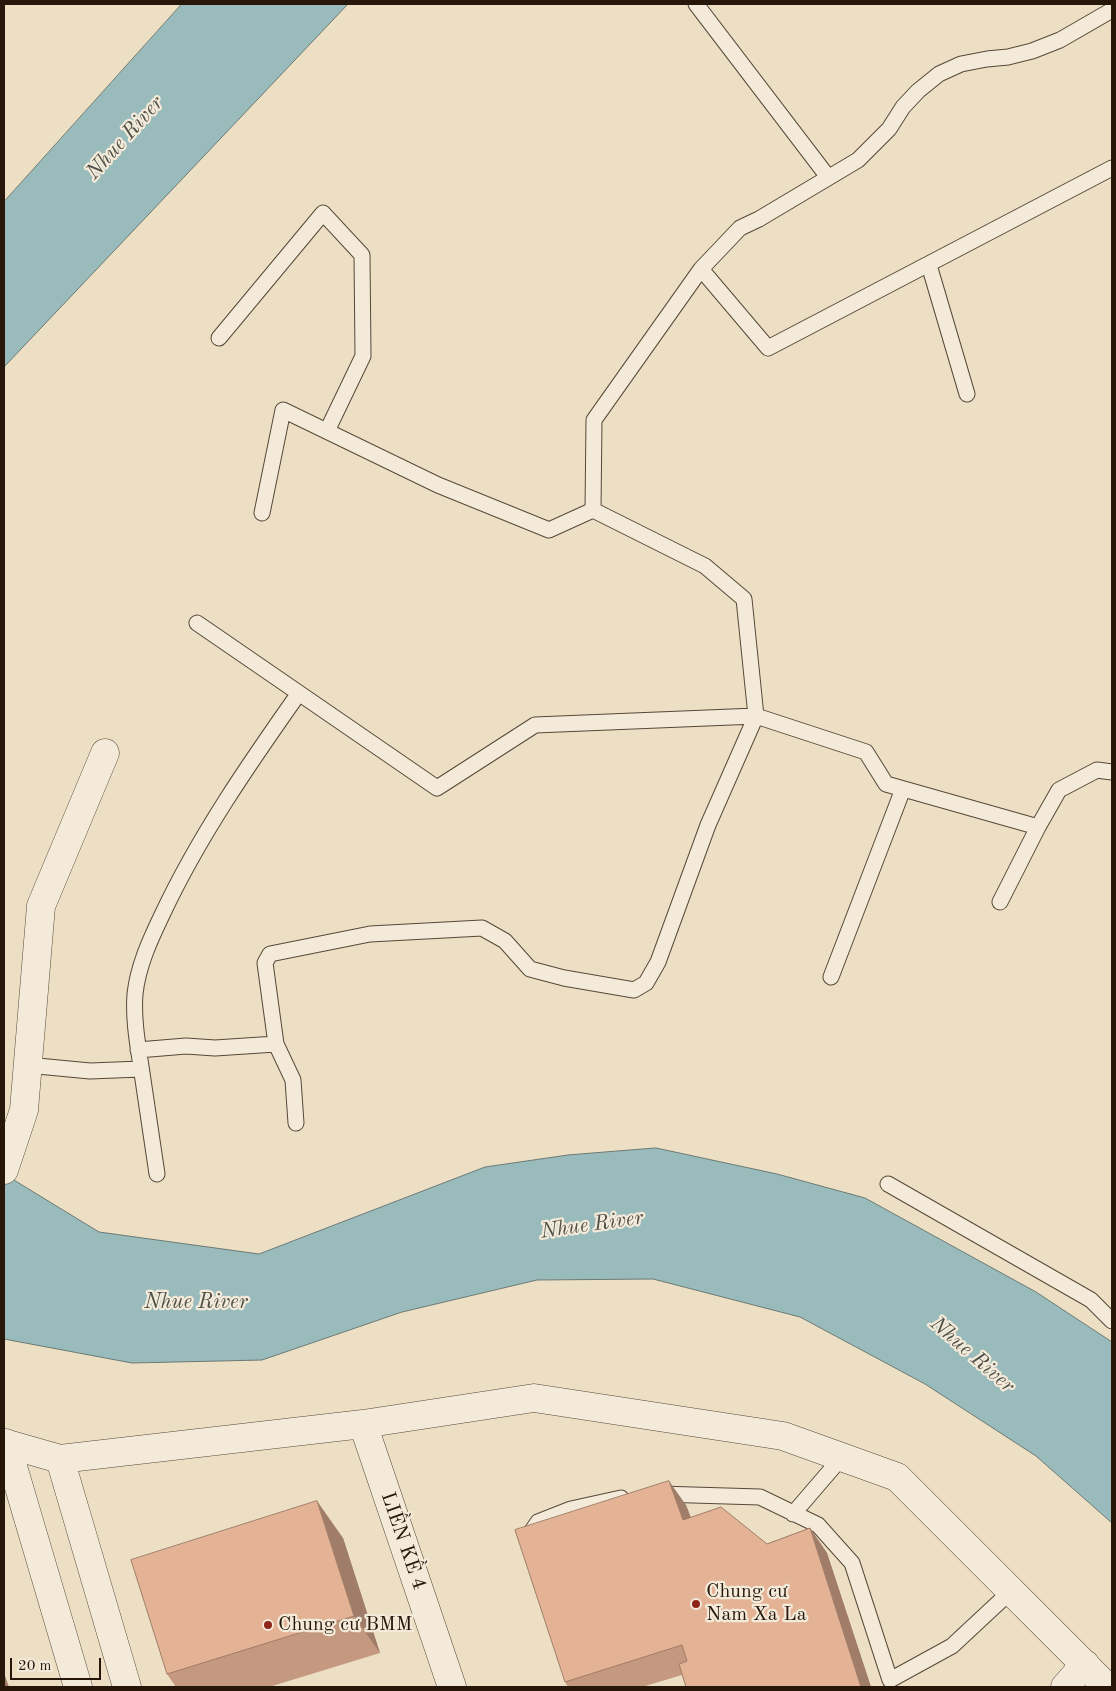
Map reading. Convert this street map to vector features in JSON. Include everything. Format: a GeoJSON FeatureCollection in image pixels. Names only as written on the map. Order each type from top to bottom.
{"type":"FeatureCollection","features":[{"type":"Feature","properties":{"kind":"street"},"geometry":{"type":"LineString","coordinates":[[4,1170],[24,1110],[41,906],[105,753]]}},
{"type":"Feature","properties":{"kind":"street"},"geometry":{"type":"LineString","coordinates":[[5,1443],[60,1459],[363,1424],[534,1398],[783,1436],[897,1477],[1107,1687]]}},
{"type":"Feature","properties":{"kind":"street","name":"LIỀN KỀ 4"},"geometry":{"type":"LineString","coordinates":[[363,1424],[448,1686]]}},
{"type":"Feature","properties":{"kind":"street"},"geometry":{"type":"LineString","coordinates":[[5,1443],[78,1687]]}},
{"type":"Feature","properties":{"kind":"street"},"geometry":{"type":"LineString","coordinates":[[60,1459],[127,1687]]}},
{"type":"Feature","properties":{"kind":"street"},"geometry":{"type":"LineString","coordinates":[[1065,1687],[1085,1664]]}},
{"type":"Feature","properties":{"kind":"lane"},"geometry":{"type":"LineString","coordinates":[[696,4],[828,177]]}},
{"type":"Feature","properties":{"kind":"lane"},"geometry":{"type":"LineString","coordinates":[[593,510],[594,420],[701,269],[740,228],[759,219],[858,160],[889,129],[903,107],[918,91],[939,74],[961,64],[1008,57],[1032,51],[1060,40],[1106,10]]}},
{"type":"Feature","properties":{"kind":"lane"},"geometry":{"type":"LineString","coordinates":[[701,269],[768,348],[1112,168]]}},
{"type":"Feature","properties":{"kind":"lane"},"geometry":{"type":"LineString","coordinates":[[219,338],[323,213],[362,255],[363,356],[327,432]]}},
{"type":"Feature","properties":{"kind":"lane"},"geometry":{"type":"LineString","coordinates":[[929,265],[967,394]]}},
{"type":"Feature","properties":{"kind":"lane"},"geometry":{"type":"LineString","coordinates":[[262,513],[283,410],[438,485],[549,530],[593,510]]}},
{"type":"Feature","properties":{"kind":"lane"},"geometry":{"type":"LineString","coordinates":[[296,1123],[293,1080],[276,1044],[265,963],[270,954],[370,934],[482,928],[505,941],[530,969],[564,978],[634,990],[646,983],[658,962],[708,825],[756,716],[744,599],[705,566],[593,510]]}},
{"type":"Feature","properties":{"kind":"lane"},"geometry":{"type":"LineString","coordinates":[[197,623],[437,788],[535,725],[756,716],[866,752],[886,784],[1038,827]]}},
{"type":"Feature","properties":{"kind":"lane"},"geometry":{"type":"LineString","coordinates":[[157,1174],[134,1019],[135,993],[140,968],[176,885],[211,824],[243,773],[299,693]]}},
{"type":"Feature","properties":{"kind":"lane"},"geometry":{"type":"LineString","coordinates":[[1000,902],[1059,790],[1097,770],[1112,772]]}},
{"type":"Feature","properties":{"kind":"lane"},"geometry":{"type":"LineString","coordinates":[[831,977],[903,789]]}},
{"type":"Feature","properties":{"kind":"lane"},"geometry":{"type":"LineString","coordinates":[[138,1050],[186,1046],[216,1048],[276,1044]]}},
{"type":"Feature","properties":{"kind":"lane"},"geometry":{"type":"LineString","coordinates":[[27,1065],[90,1071],[141,1069]]}},
{"type":"Feature","properties":{"kind":"lane"},"geometry":{"type":"LineString","coordinates":[[888,1184],[1091,1300],[1112,1321]]}},
{"type":"Feature","properties":{"kind":"lane"},"geometry":{"type":"LineString","coordinates":[[793,1514],[842,1457]]}},
{"type":"Feature","properties":{"kind":"lane"},"geometry":{"type":"LineString","coordinates":[[522,1546],[538,1522],[571,1508],[641,1494],[760,1497],[818,1525],[852,1563],[891,1684],[952,1646],[1011,1591]]}},
{"type":"Feature","properties":{"kind":"water","name":"Nhue River"},"geometry":{"type":"Polygon","coordinates":[[[182,4],[348,4],[4,367],[4,202],[182,4]]]}},
{"type":"Feature","properties":{"kind":"water","name":"Nhue River"},"geometry":{"type":"Polygon","coordinates":[[[656,1148],[777,1174],[865,1198],[1036,1292],[1112,1342],[1112,1523],[1036,1456],[925,1384],[800,1317],[653,1279],[537,1280],[402,1312],[262,1360],[132,1363],[4,1339],[4,1174],[99,1232],[259,1254],[485,1167],[568,1155],[656,1148]]]}},
{"type":"Feature","properties":{"kind":"building","name":"Chung cư Nam Xa La"},"geometry":{"type":"Polygon","coordinates":[[[669,1481],[683,1520],[721,1507],[767,1544],[810,1528],[861,1687],[686,1687],[679,1664],[687,1661],[682,1645],[565,1682],[515,1530],[669,1481]]]}},
{"type":"Feature","properties":{"kind":"building","name":"Chung cư BMM"},"geometry":{"type":"Polygon","coordinates":[[[317,1501],[354,1616],[167,1674],[131,1560],[317,1501]]]}},
{"type":"Feature","properties":{"kind":"place","name":"Chung cư Nam Xa La"},"geometry":{"type":"Point","coordinates":[696,1604]}},
{"type":"Feature","properties":{"kind":"place","name":"Chung cư BMM"},"geometry":{"type":"Point","coordinates":[268,1625]}}]}
